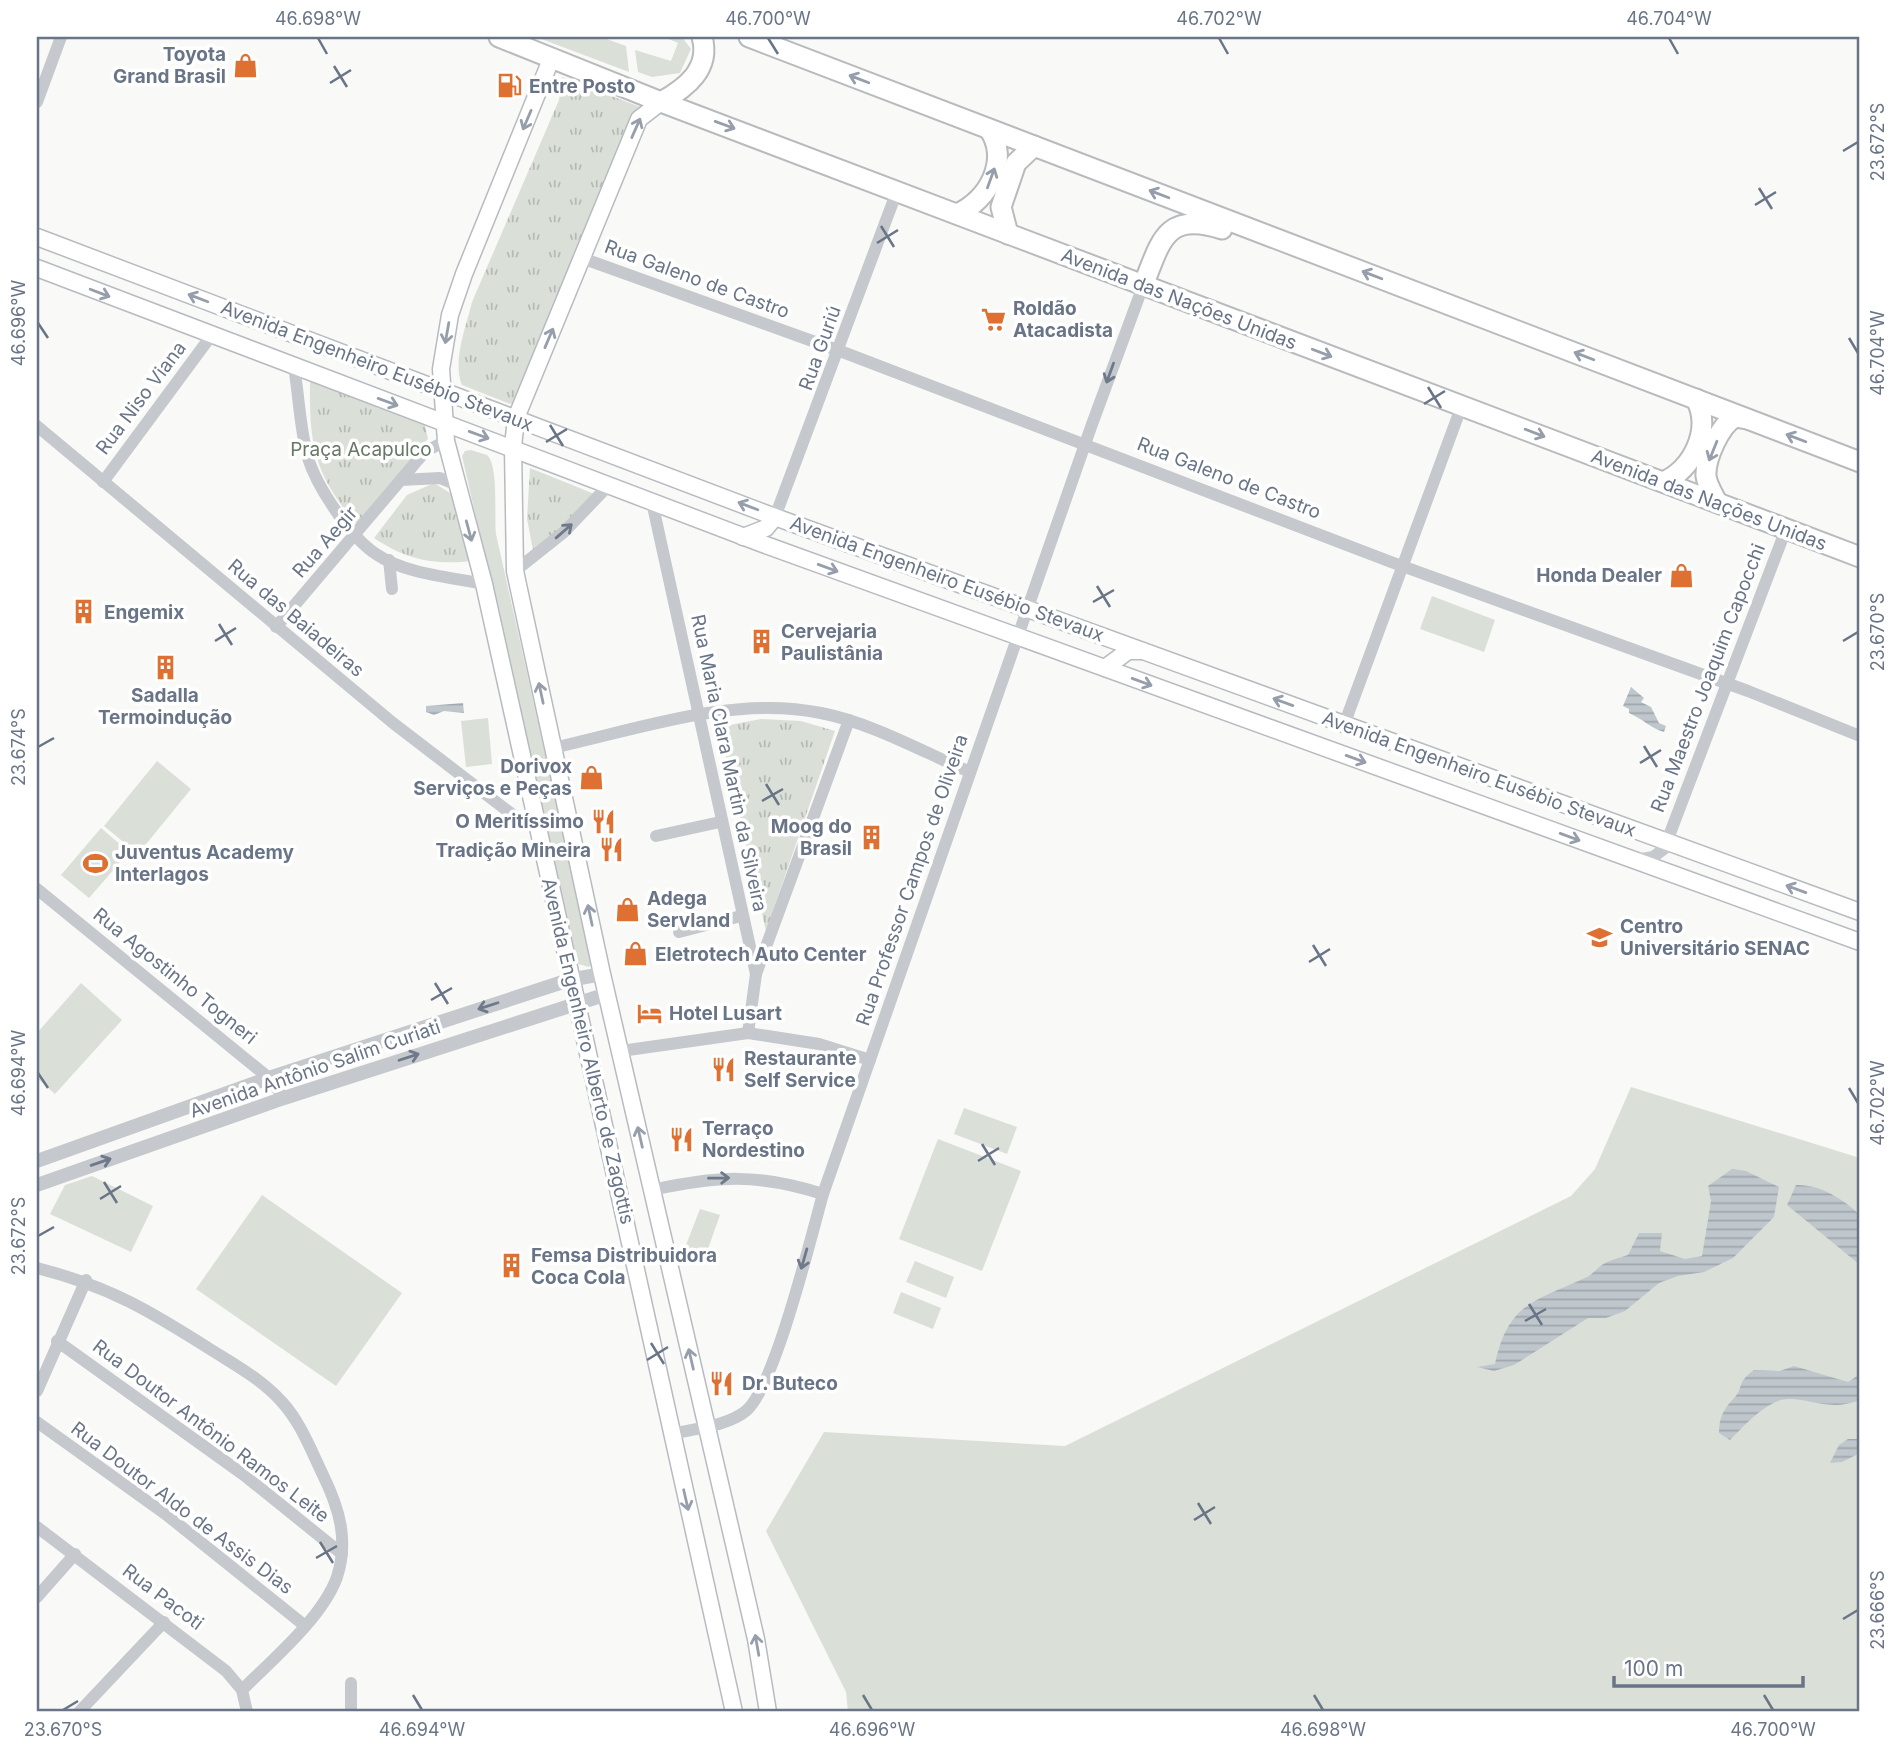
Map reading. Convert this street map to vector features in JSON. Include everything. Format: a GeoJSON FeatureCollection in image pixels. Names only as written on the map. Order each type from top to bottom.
{"type":"FeatureCollection","features":[{"type":"Feature","properties":{"kind":"highway","name":"Avenida das Nações Unidas"},"geometry":{"type":"LineString","coordinates":[[499,37],[660,102],[1860,557]]}},
{"type":"Feature","properties":{"kind":"highway"},"geometry":{"type":"LineString","coordinates":[[660,102],[682,90],[699,71],[704,60],[702,37]]}},
{"type":"Feature","properties":{"kind":"highway"},"geometry":{"type":"LineString","coordinates":[[749,37],[1860,462]]}},
{"type":"Feature","properties":{"kind":"highway"},"geometry":{"type":"LineString","coordinates":[[957,214],[983,198],[993,175],[999,154],[998,141],[989,129]]}},
{"type":"Feature","properties":{"kind":"highway"},"geometry":{"type":"LineString","coordinates":[[1008,234],[1001,216],[1001,207],[1016,163],[1034,146]]}},
{"type":"Feature","properties":{"kind":"highway"},"geometry":{"type":"LineString","coordinates":[[1143,286],[1161,238],[1185,223],[1207,224],[1288,251],[1303,249]]}},
{"type":"Feature","properties":{"kind":"highway"},"geometry":{"type":"LineString","coordinates":[[1663,482],[1684,471],[1698,441],[1704,420],[1696,399]]}},
{"type":"Feature","properties":{"kind":"highway"},"geometry":{"type":"LineString","coordinates":[[1717,502],[1707,481],[1707,466],[1725,424],[1735,417],[1748,419]]}},
{"type":"Feature","properties":{"kind":"main road","name":"Avenida Engenheiro Alberto de Zagottis"},"geometry":{"type":"LineString","coordinates":[[552,57],[450,315],[440,390],[446,441],[484,584],[539,828],[569,980],[734,1712]]}},
{"type":"Feature","properties":{"kind":"main road","name":"Avenida Engenheiro Alberto de Zagottis"},"geometry":{"type":"LineString","coordinates":[[660,102],[639,119],[516,418],[513,447],[515,571],[607,993],[756,1639],[768,1712]]}},
{"type":"Feature","properties":{"kind":"main road","name":"Avenida Engenheiro Eusébio Stevaux"},"geometry":{"type":"LineString","coordinates":[[37,237],[775,517],[1860,912]]}},
{"type":"Feature","properties":{"kind":"main road","name":"Avenida Engenheiro Eusébio Stevaux"},"geometry":{"type":"LineString","coordinates":[[37,268],[354,390],[513,447],[743,537],[1860,942]]}},
{"type":"Feature","properties":{"kind":"main road"},"geometry":{"type":"LineString","coordinates":[[354,390],[368,383],[376,367]]}},
{"type":"Feature","properties":{"kind":"main road"},"geometry":{"type":"LineString","coordinates":[[743,537],[766,528],[775,517]]}},
{"type":"Feature","properties":{"kind":"main road"},"geometry":{"type":"LineString","coordinates":[[1105,668],[1128,651],[1148,652]]}},
{"type":"Feature","properties":{"kind":"street"},"geometry":{"type":"LineString","coordinates":[[37,102],[61,37]]}},
{"type":"Feature","properties":{"kind":"street","name":"Rua Guriú"},"geometry":{"type":"LineString","coordinates":[[775,517],[840,351],[897,191]]}},
{"type":"Feature","properties":{"kind":"street","name":"Rua Galeno de Castro"},"geometry":{"type":"LineString","coordinates":[[582,258],[840,351],[1403,566],[1726,683],[1860,736]]}},
{"type":"Feature","properties":{"kind":"street","name":"Rua Professor Campos de Oliveira"},"geometry":{"type":"LineString","coordinates":[[671,1434],[733,1419],[746,1411],[757,1399],[787,1319],[823,1194],[1085,444],[1143,286]]}},
{"type":"Feature","properties":{"kind":"street","name":"Rua Niso Viana"},"geometry":{"type":"LineString","coordinates":[[103,482],[211,336]]}},
{"type":"Feature","properties":{"kind":"street"},"geometry":{"type":"LineString","coordinates":[[294,367],[308,458],[326,495],[356,535],[375,554],[389,560],[431,573],[484,584]]}},
{"type":"Feature","properties":{"kind":"street"},"geometry":{"type":"LineString","coordinates":[[1344,724],[1462,405]]}},
{"type":"Feature","properties":{"kind":"street","name":"Rua das Baiadeiras"},"geometry":{"type":"LineString","coordinates":[[37,426],[276,627],[513,815],[539,828]]}},
{"type":"Feature","properties":{"kind":"street","name":"Rua Aegir"},"geometry":{"type":"LineString","coordinates":[[276,627],[426,452],[446,441]]}},
{"type":"Feature","properties":{"kind":"street"},"geometry":{"type":"LineString","coordinates":[[401,480],[440,478],[457,485]]}},
{"type":"Feature","properties":{"kind":"street"},"geometry":{"type":"LineString","coordinates":[[515,571],[564,532],[608,486]]}},
{"type":"Feature","properties":{"kind":"street","name":"Rua Maria Clara Martin da Silveira"},"geometry":{"type":"LineString","coordinates":[[652,502],[700,715],[720,822],[756,974],[748,1033]]}},
{"type":"Feature","properties":{"kind":"street","name":"Rua Maestro Joaquim Capocchi"},"geometry":{"type":"LineString","coordinates":[[1632,860],[1653,857],[1666,843],[1786,528]]}},
{"type":"Feature","properties":{"kind":"street"},"geometry":{"type":"LineString","coordinates":[[389,560],[393,589]]}},
{"type":"Feature","properties":{"kind":"street"},"geometry":{"type":"LineString","coordinates":[[553,748],[700,715],[756,708],[790,708],[849,720],[971,772]]}},
{"type":"Feature","properties":{"kind":"street"},"geometry":{"type":"LineString","coordinates":[[756,974],[849,720]]}},
{"type":"Feature","properties":{"kind":"street"},"geometry":{"type":"LineString","coordinates":[[656,836],[720,822]]}},
{"type":"Feature","properties":{"kind":"street","name":"Rua Agostinho Togneri"},"geometry":{"type":"LineString","coordinates":[[37,889],[270,1078],[284,1098]]}},
{"type":"Feature","properties":{"kind":"street"},"geometry":{"type":"LineString","coordinates":[[679,932],[741,916]]}},
{"type":"Feature","properties":{"kind":"street","name":"Avenida Antônio Salim Curiati"},"geometry":{"type":"LineString","coordinates":[[37,1161],[270,1078],[569,980],[603,974]]}},
{"type":"Feature","properties":{"kind":"street","name":"Avenida Antônio Salim Curiati"},"geometry":{"type":"LineString","coordinates":[[37,1185],[284,1098],[607,993]]}},
{"type":"Feature","properties":{"kind":"street"},"geometry":{"type":"LineString","coordinates":[[519,996],[524,999],[528,1010],[522,1020]]}},
{"type":"Feature","properties":{"kind":"street"},"geometry":{"type":"LineString","coordinates":[[621,1051],[682,1040],[748,1033],[819,1044],[870,1060]]}},
{"type":"Feature","properties":{"kind":"street"},"geometry":{"type":"LineString","coordinates":[[336,1057],[345,1078]]}},
{"type":"Feature","properties":{"kind":"street"},"geometry":{"type":"LineString","coordinates":[[183,1109],[191,1131]]}},
{"type":"Feature","properties":{"kind":"street"},"geometry":{"type":"LineString","coordinates":[[652,1190],[705,1179],[756,1178],[823,1194]]}},
{"type":"Feature","properties":{"kind":"street"},"geometry":{"type":"LineString","coordinates":[[37,1268],[86,1280],[139,1304],[262,1382],[283,1402],[296,1420],[332,1494],[344,1536],[342,1554],[329,1593],[304,1625],[242,1690],[247,1712]]}},
{"type":"Feature","properties":{"kind":"street"},"geometry":{"type":"LineString","coordinates":[[37,1391],[57,1340],[86,1280]]}},
{"type":"Feature","properties":{"kind":"street","name":"Rua Doutor Antônio Ramos Leite"},"geometry":{"type":"LineString","coordinates":[[57,1340],[244,1475],[342,1554]]}},
{"type":"Feature","properties":{"kind":"street","name":"Rua Doutor Aldo de Assis Dias"},"geometry":{"type":"LineString","coordinates":[[37,1422],[168,1516],[304,1625]]}},
{"type":"Feature","properties":{"kind":"street","name":"Rua Pacoti"},"geometry":{"type":"LineString","coordinates":[[37,1527],[226,1671],[242,1690]]}},
{"type":"Feature","properties":{"kind":"street"},"geometry":{"type":"LineString","coordinates":[[37,1597],[75,1555]]}},
{"type":"Feature","properties":{"kind":"street"},"geometry":{"type":"LineString","coordinates":[[79,1712],[163,1622]]}},
{"type":"Feature","properties":{"kind":"street"},"geometry":{"type":"LineString","coordinates":[[351,1683],[351,1712]]}},
{"type":"Feature","properties":{"kind":"green space"},"geometry":{"type":"Polygon","coordinates":[[[536,37],[601,37],[626,46],[629,72],[536,37]]]}},
{"type":"Feature","properties":{"kind":"green space"},"geometry":{"type":"Polygon","coordinates":[[[664,37],[682,37],[691,49],[680,73],[652,77],[638,72],[635,50],[671,61],[678,43],[664,37]]]}},
{"type":"Feature","properties":{"kind":"green space"},"geometry":{"type":"Polygon","coordinates":[[[562,77],[643,108],[520,400],[510,404],[462,385],[459,355],[472,302],[559,100],[562,77]]]}},
{"type":"Feature","properties":{"kind":"green space","name":"Praça Acapulco"},"geometry":{"type":"Polygon","coordinates":[[[310,380],[425,425],[428,439],[357,525],[331,490],[317,458],[311,423],[310,380]]]}},
{"type":"Feature","properties":{"kind":"green space"},"geometry":{"type":"Polygon","coordinates":[[[465,451],[487,455],[493,469],[496,534],[592,963],[589,967],[578,964],[462,456],[465,451]]]}},
{"type":"Feature","properties":{"kind":"green space"},"geometry":{"type":"Polygon","coordinates":[[[530,468],[597,495],[566,526],[533,550],[527,519],[530,468]]]}},
{"type":"Feature","properties":{"kind":"green space","name":"Praça Acapulco"},"geometry":{"type":"Polygon","coordinates":[[[434,483],[455,496],[473,561],[421,559],[409,556],[374,538],[407,495],[434,483]]]}},
{"type":"Feature","properties":{"kind":"green space"},"geometry":{"type":"Polygon","coordinates":[[[1432,596],[1495,620],[1484,652],[1420,629],[1432,596]]]}},
{"type":"Feature","properties":{"kind":"green space"},"geometry":{"type":"Polygon","coordinates":[[[488,718],[492,764],[466,767],[461,721],[488,718]]]}},
{"type":"Feature","properties":{"kind":"green space"},"geometry":{"type":"Polygon","coordinates":[[[761,719],[801,721],[835,731],[766,931],[719,727],[761,719]]]}},
{"type":"Feature","properties":{"kind":"green space"},"geometry":{"type":"Polygon","coordinates":[[[157,761],[191,789],[138,854],[104,826],[157,761]]]}},
{"type":"Feature","properties":{"kind":"green space","name":"Juventus Academy Interlagos"},"geometry":{"type":"Polygon","coordinates":[[[101,828],[129,852],[89,898],[61,875],[101,828]]]}},
{"type":"Feature","properties":{"kind":"green space"},"geometry":{"type":"Polygon","coordinates":[[[81,983],[122,1020],[55,1094],[37,1078],[37,1033],[81,983]]]}},
{"type":"Feature","properties":{"kind":"green space"},"geometry":{"type":"Polygon","coordinates":[[[1631,1087],[1860,1158],[1860,1712],[848,1712],[846,1692],[766,1531],[824,1432],[1065,1446],[1571,1196],[1595,1169],[1631,1087]]]}},
{"type":"Feature","properties":{"kind":"green space"},"geometry":{"type":"Polygon","coordinates":[[[964,1108],[1017,1127],[1007,1154],[954,1134],[964,1108]]]}},
{"type":"Feature","properties":{"kind":"green space"},"geometry":{"type":"Polygon","coordinates":[[[938,1139],[1021,1171],[982,1271],[899,1239],[938,1139]]]}},
{"type":"Feature","properties":{"kind":"green space"},"geometry":{"type":"Polygon","coordinates":[[[92,1176],[153,1206],[131,1252],[50,1214],[65,1185],[92,1176]]]}},
{"type":"Feature","properties":{"kind":"green space"},"geometry":{"type":"Polygon","coordinates":[[[262,1195],[402,1293],[336,1386],[196,1289],[262,1195]]]}},
{"type":"Feature","properties":{"kind":"green space"},"geometry":{"type":"Polygon","coordinates":[[[700,1209],[720,1215],[705,1257],[684,1250],[700,1209]]]}},
{"type":"Feature","properties":{"kind":"green space"},"geometry":{"type":"Polygon","coordinates":[[[915,1261],[954,1277],[946,1298],[906,1282],[915,1261]]]}},
{"type":"Feature","properties":{"kind":"green space"},"geometry":{"type":"Polygon","coordinates":[[[901,1292],[941,1308],[933,1329],[893,1313],[901,1292]]]}},
{"type":"Feature","properties":{"kind":"shaded area"},"geometry":{"type":"Polygon","coordinates":[[[1631,687],[1644,698],[1641,702],[1651,707],[1659,723],[1666,726],[1664,732],[1629,713],[1629,709],[1623,706],[1631,687]]]}},
{"type":"Feature","properties":{"kind":"shaded area"},"geometry":{"type":"Polygon","coordinates":[[[463,703],[464,713],[444,711],[434,715],[426,712],[426,706],[463,703]]]}},
{"type":"Feature","properties":{"kind":"shaded area"},"geometry":{"type":"Polygon","coordinates":[[[1732,1169],[1746,1171],[1779,1187],[1774,1217],[1733,1258],[1704,1272],[1678,1276],[1659,1283],[1625,1311],[1606,1318],[1588,1318],[1514,1365],[1494,1371],[1477,1367],[1495,1364],[1508,1328],[1526,1307],[1587,1277],[1605,1263],[1628,1255],[1639,1233],[1662,1233],[1660,1251],[1685,1259],[1702,1256],[1711,1201],[1708,1186],[1732,1169]]]}},
{"type":"Feature","properties":{"kind":"shaded area"},"geometry":{"type":"Polygon","coordinates":[[[1796,1185],[1814,1187],[1831,1194],[1860,1215],[1860,1265],[1787,1205],[1796,1185]]]}},
{"type":"Feature","properties":{"kind":"shaded area"},"geometry":{"type":"Polygon","coordinates":[[[1794,1366],[1848,1382],[1860,1374],[1860,1400],[1836,1405],[1796,1399],[1778,1401],[1758,1413],[1730,1440],[1719,1433],[1723,1413],[1738,1394],[1748,1374],[1754,1370],[1780,1371],[1794,1366]]]}},
{"type":"Feature","properties":{"kind":"shaded area"},"geometry":{"type":"Polygon","coordinates":[[[1848,1439],[1860,1439],[1860,1453],[1842,1462],[1830,1463],[1839,1445],[1848,1439]]]}},
{"type":"Feature","properties":{"kind":"place","name":"Toyota Grand Brasil"},"geometry":{"type":"Point","coordinates":[246,65]}},
{"type":"Feature","properties":{"kind":"place","name":"Entre Posto"},"geometry":{"type":"Point","coordinates":[509,86]}},
{"type":"Feature","properties":{"kind":"place","name":"Roldão Atacadista"},"geometry":{"type":"Point","coordinates":[993,319]}},
{"type":"Feature","properties":{"kind":"place","name":"Honda Dealer"},"geometry":{"type":"Point","coordinates":[1682,575]}},
{"type":"Feature","properties":{"kind":"place","name":"Engemix"},"geometry":{"type":"Point","coordinates":[84,612]}},
{"type":"Feature","properties":{"kind":"place","name":"Cervejaria Paulistânia"},"geometry":{"type":"Point","coordinates":[761,642]}},
{"type":"Feature","properties":{"kind":"place","name":"Sadalla Termoindução"},"geometry":{"type":"Point","coordinates":[165,667]}},
{"type":"Feature","properties":{"kind":"place","name":"Dorivox Serviços e Peças"},"geometry":{"type":"Point","coordinates":[592,777]}},
{"type":"Feature","properties":{"kind":"place","name":"O Meritíssimo"},"geometry":{"type":"Point","coordinates":[604,821]}},
{"type":"Feature","properties":{"kind":"place","name":"Moog do Brasil"},"geometry":{"type":"Point","coordinates":[872,837]}},
{"type":"Feature","properties":{"kind":"place","name":"Tradição Mineira"},"geometry":{"type":"Point","coordinates":[611,850]}},
{"type":"Feature","properties":{"kind":"place","name":"Juventus Academy Interlagos"},"geometry":{"type":"Point","coordinates":[95,863]}},
{"type":"Feature","properties":{"kind":"place","name":"Adega Servland"},"geometry":{"type":"Point","coordinates":[627,909]}},
{"type":"Feature","properties":{"kind":"place","name":"Centro Universitário SENAC"},"geometry":{"type":"Point","coordinates":[1600,937]}},
{"type":"Feature","properties":{"kind":"place","name":"Eletrotech Auto Center"},"geometry":{"type":"Point","coordinates":[635,954]}},
{"type":"Feature","properties":{"kind":"place","name":"Hotel Lusart"},"geometry":{"type":"Point","coordinates":[649,1013]}},
{"type":"Feature","properties":{"kind":"place","name":"Restaurante Self Service"},"geometry":{"type":"Point","coordinates":[724,1069]}},
{"type":"Feature","properties":{"kind":"place","name":"Terraço Nordestino"},"geometry":{"type":"Point","coordinates":[682,1139]}},
{"type":"Feature","properties":{"kind":"place","name":"Femsa Distribuidora Coca Cola"},"geometry":{"type":"Point","coordinates":[511,1266]}},
{"type":"Feature","properties":{"kind":"place","name":"Dr. Buteco"},"geometry":{"type":"Point","coordinates":[722,1383]}}]}
